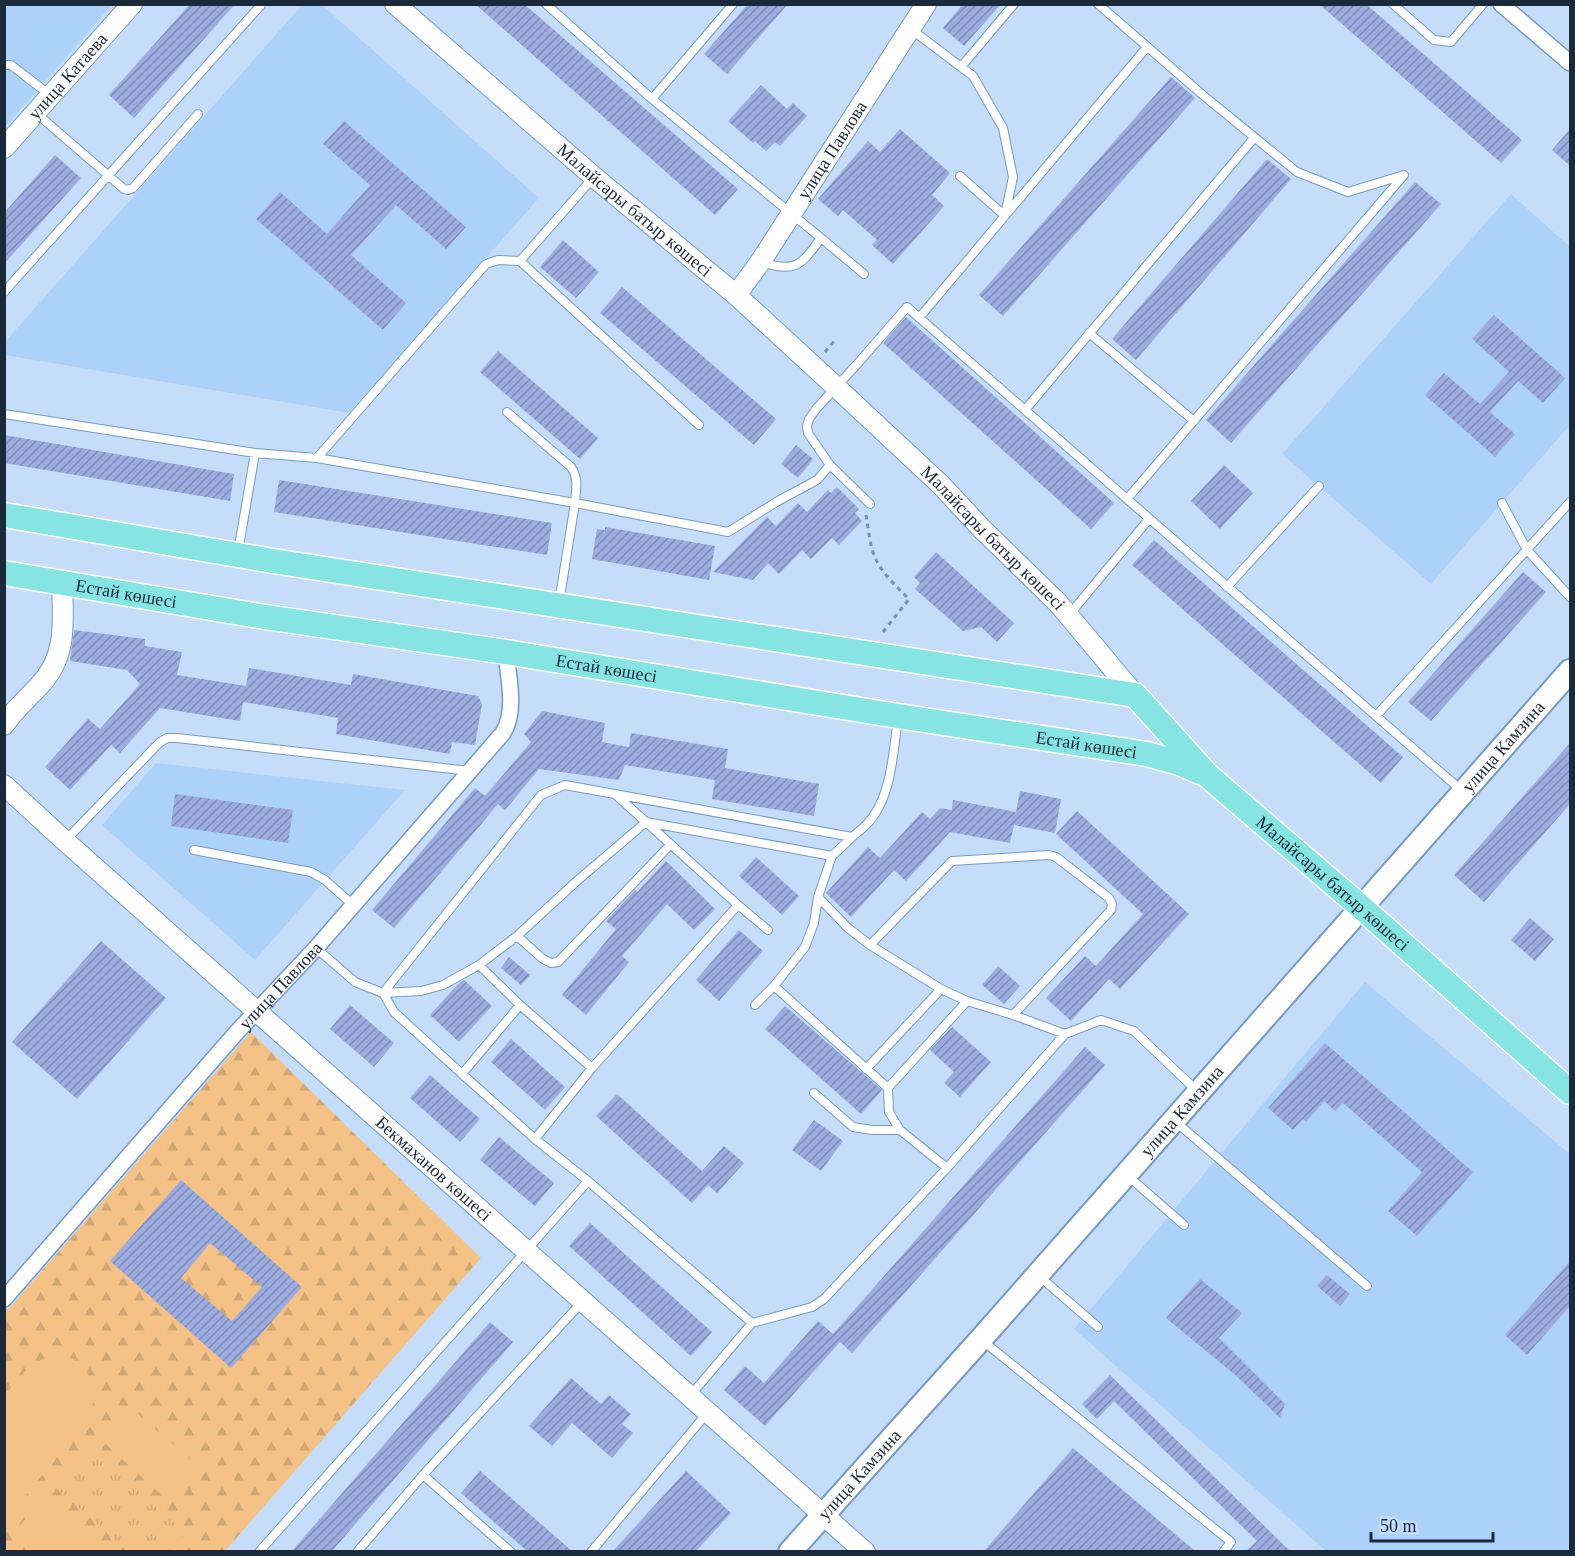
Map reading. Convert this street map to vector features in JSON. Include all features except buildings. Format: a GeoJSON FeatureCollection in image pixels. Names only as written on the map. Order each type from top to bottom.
{"type":"FeatureCollection","features":[{"type":"Feature","properties":{"kind":"main road"},"geometry":{"type":"LineString","coordinates":[[4,515],[558,606],[1135,695]]}},
{"type":"Feature","properties":{"kind":"main road","name":"Естай көшесі"},"geometry":{"type":"LineString","coordinates":[[4,573],[265,617],[506,652],[1164,757],[1207,775]]}},
{"type":"Feature","properties":{"kind":"main road","name":"улица Камзина"},"geometry":{"type":"LineString","coordinates":[[790,1551],[1127,1175],[1570,671]]}},
{"type":"Feature","properties":{"kind":"main road","name":"Малайсары батыр көшесі"},"geometry":{"type":"LineString","coordinates":[[1135,695],[1207,775],[1570,1092]]}},
{"type":"Feature","properties":{"kind":"street","name":"улица Катаева"},"geometry":{"type":"LineString","coordinates":[[4,148],[132,4]]}},
{"type":"Feature","properties":{"kind":"street","name":"Малайсары батыр көшесі"},"geometry":{"type":"LineString","coordinates":[[395,4],[594,177],[736,295],[941,485],[1069,615],[1135,695]]}},
{"type":"Feature","properties":{"kind":"street","name":"улица Павлова"},"geometry":{"type":"LineString","coordinates":[[736,295],[761,261],[926,4]]}},
{"type":"Feature","properties":{"kind":"street"},"geometry":{"type":"LineString","coordinates":[[1501,4],[1570,63]]}},
{"type":"Feature","properties":{"kind":"street"},"geometry":{"type":"LineString","coordinates":[[4,725],[41,684],[59,654],[63,635],[62,583]]}},
{"type":"Feature","properties":{"kind":"street","name":"улица Павлова"},"geometry":{"type":"LineString","coordinates":[[6,1296],[256,1011],[316,948],[503,733],[508,726],[511,713],[506,652]]}},
{"type":"Feature","properties":{"kind":"street","name":"Бекмаханов көшесі"},"geometry":{"type":"LineString","coordinates":[[4,785],[865,1551]]}},
{"type":"Feature","properties":{"kind":"lane"},"geometry":{"type":"LineString","coordinates":[[546,4],[652,99],[864,274]]}},
{"type":"Feature","properties":{"kind":"lane"},"geometry":{"type":"LineString","coordinates":[[652,99],[734,4]]}},
{"type":"Feature","properties":{"kind":"lane"},"geometry":{"type":"LineString","coordinates":[[961,67],[1014,4]]}},
{"type":"Feature","properties":{"kind":"lane"},"geometry":{"type":"LineString","coordinates":[[1098,4],[1297,172],[1348,192],[1404,175],[1127,499]]}},
{"type":"Feature","properties":{"kind":"lane"},"geometry":{"type":"LineString","coordinates":[[1393,4],[1434,40],[1451,42],[1483,4]]}},
{"type":"Feature","properties":{"kind":"lane"},"geometry":{"type":"LineString","coordinates":[[4,292],[261,5]]}},
{"type":"Feature","properties":{"kind":"lane"},"geometry":{"type":"LineString","coordinates":[[910,28],[973,76],[1003,128],[1013,177],[1005,216]]}},
{"type":"Feature","properties":{"kind":"lane"},"geometry":{"type":"LineString","coordinates":[[919,318],[1147,47]]}},
{"type":"Feature","properties":{"kind":"lane"},"geometry":{"type":"LineString","coordinates":[[4,65],[11,65],[51,96]]}},
{"type":"Feature","properties":{"kind":"lane"},"geometry":{"type":"LineString","coordinates":[[36,113],[108,176],[128,190],[133,188],[198,114]]}},
{"type":"Feature","properties":{"kind":"lane"},"geometry":{"type":"LineString","coordinates":[[1025,410],[1254,138]]}},
{"type":"Feature","properties":{"kind":"lane"},"geometry":{"type":"LineString","coordinates":[[960,176],[1005,216]]}},
{"type":"Feature","properties":{"kind":"lane"},"geometry":{"type":"LineString","coordinates":[[520,261],[594,177]]}},
{"type":"Feature","properties":{"kind":"lane"},"geometry":{"type":"LineString","coordinates":[[761,261],[772,266],[791,268],[805,260],[821,238]]}},
{"type":"Feature","properties":{"kind":"lane"},"geometry":{"type":"LineString","coordinates":[[317,458],[486,264],[498,260],[520,261],[699,426]]}},
{"type":"Feature","properties":{"kind":"lane"},"geometry":{"type":"LineString","coordinates":[[867,500],[830,465],[808,433],[807,426],[816,409],[907,307],[1464,792]]}},
{"type":"Feature","properties":{"kind":"lane"},"geometry":{"type":"LineString","coordinates":[[1089,333],[1194,421]]}},
{"type":"Feature","properties":{"kind":"lane"},"geometry":{"type":"LineString","coordinates":[[507,412],[570,467],[577,480],[558,606]]}},
{"type":"Feature","properties":{"kind":"lane"},"geometry":{"type":"LineString","coordinates":[[4,414],[255,453],[317,458],[575,502],[728,532],[817,480],[830,465]]}},
{"type":"Feature","properties":{"kind":"lane"},"geometry":{"type":"LineString","coordinates":[[238,555],[255,453]]}},
{"type":"Feature","properties":{"kind":"lane"},"geometry":{"type":"LineString","coordinates":[[1227,587],[1319,486]]}},
{"type":"Feature","properties":{"kind":"lane"},"geometry":{"type":"LineString","coordinates":[[1376,716],[1570,502]]}},
{"type":"Feature","properties":{"kind":"lane"},"geometry":{"type":"LineString","coordinates":[[1502,503],[1527,550],[1570,597]]}},
{"type":"Feature","properties":{"kind":"lane"},"geometry":{"type":"LineString","coordinates":[[1069,615],[1149,519]]}},
{"type":"Feature","properties":{"kind":"lane"},"geometry":{"type":"LineString","coordinates":[[756,1005],[805,946],[814,923],[818,897],[832,856],[868,824],[880,804],[887,788],[898,716]]}},
{"type":"Feature","properties":{"kind":"lane"},"geometry":{"type":"LineString","coordinates":[[65,841],[159,743],[167,738],[470,771]]}},
{"type":"Feature","properties":{"kind":"lane"},"geometry":{"type":"LineString","coordinates":[[383,993],[541,795],[565,786],[852,837]]}},
{"type":"Feature","properties":{"kind":"lane"},"geometry":{"type":"LineString","coordinates":[[616,795],[768,930]]}},
{"type":"Feature","properties":{"kind":"lane"},"geometry":{"type":"LineString","coordinates":[[646,822],[832,856]]}},
{"type":"Feature","properties":{"kind":"lane"},"geometry":{"type":"LineString","coordinates":[[316,948],[355,982],[383,993],[421,991],[443,985],[479,965],[517,936],[646,822]]}},
{"type":"Feature","properties":{"kind":"lane"},"geometry":{"type":"LineString","coordinates":[[517,936],[543,959],[550,963],[558,962],[670,845]]}},
{"type":"Feature","properties":{"kind":"lane"},"geometry":{"type":"LineString","coordinates":[[194,850],[311,872],[325,880],[353,905]]}},
{"type":"Feature","properties":{"kind":"lane"},"geometry":{"type":"LineString","coordinates":[[870,945],[952,861],[1049,855],[1056,857],[1109,898],[1112,904],[1111,910],[1013,1015]]}},
{"type":"Feature","properties":{"kind":"lane"},"geometry":{"type":"LineString","coordinates":[[818,897],[848,928],[870,945],[941,989],[967,1001],[1065,1034]]}},
{"type":"Feature","properties":{"kind":"lane"},"geometry":{"type":"LineString","coordinates":[[535,1138],[592,1068],[738,905]]}},
{"type":"Feature","properties":{"kind":"lane"},"geometry":{"type":"LineString","coordinates":[[479,965],[520,1005],[592,1068]]}},
{"type":"Feature","properties":{"kind":"lane"},"geometry":{"type":"LineString","coordinates":[[774,986],[888,1088]]}},
{"type":"Feature","properties":{"kind":"lane"},"geometry":{"type":"LineString","coordinates":[[866,1069],[941,989]]}},
{"type":"Feature","properties":{"kind":"lane"},"geometry":{"type":"LineString","coordinates":[[383,993],[394,1011],[462,1074],[752,1323]]}},
{"type":"Feature","properties":{"kind":"lane"},"geometry":{"type":"LineString","coordinates":[[947,1168],[900,1131],[889,1112],[888,1088],[967,1001]]}},
{"type":"Feature","properties":{"kind":"lane"},"geometry":{"type":"LineString","coordinates":[[462,1074],[520,1005]]}},
{"type":"Feature","properties":{"kind":"lane"},"geometry":{"type":"LineString","coordinates":[[690,1396],[752,1323],[812,1307],[824,1299],[947,1168],[1065,1034],[1101,1020],[1134,1031],[1199,1093]]}},
{"type":"Feature","properties":{"kind":"lane"},"geometry":{"type":"LineString","coordinates":[[814,1093],[853,1127],[900,1131]]}},
{"type":"Feature","properties":{"kind":"lane"},"geometry":{"type":"LineString","coordinates":[[1174,1120],[1367,1286]]}},
{"type":"Feature","properties":{"kind":"lane"},"geometry":{"type":"LineString","coordinates":[[1127,1175],[1184,1225]]}},
{"type":"Feature","properties":{"kind":"lane"},"geometry":{"type":"LineString","coordinates":[[259,1551],[588,1181]]}},
{"type":"Feature","properties":{"kind":"lane"},"geometry":{"type":"LineString","coordinates":[[1038,1275],[1098,1327]]}},
{"type":"Feature","properties":{"kind":"lane"},"geometry":{"type":"LineString","coordinates":[[357,1551],[423,1475],[583,1302]]}},
{"type":"Feature","properties":{"kind":"lane"},"geometry":{"type":"LineString","coordinates":[[981,1339],[1231,1542],[1223,1551]]}},
{"type":"Feature","properties":{"kind":"lane"},"geometry":{"type":"LineString","coordinates":[[591,1551],[708,1413]]}},
{"type":"Feature","properties":{"kind":"lane"},"geometry":{"type":"LineString","coordinates":[[423,1475],[511,1551]]}},
{"type":"Feature","properties":{"kind":"path"},"geometry":{"type":"LineString","coordinates":[[867,500],[871,548],[875,558],[882,570],[909,599],[883,632]]}},
{"type":"Feature","properties":{"kind":"shaded area"},"geometry":{"type":"Polygon","coordinates":[[[4,5],[112,5],[5,127],[4,127],[4,5]]]}},
{"type":"Feature","properties":{"kind":"shaded area"},"geometry":{"type":"Polygon","coordinates":[[[302,5],[322,5],[539,198],[349,413],[5,355],[5,342],[302,5]]]}},
{"type":"Feature","properties":{"kind":"shaded area"},"geometry":{"type":"Polygon","coordinates":[[[1511,194],[1570,247],[1570,425],[1431,584],[1282,454],[1511,194]]]}},
{"type":"Feature","properties":{"kind":"shaded area"},"geometry":{"type":"Polygon","coordinates":[[[156,763],[405,790],[255,960],[102,825],[156,763]]]}},
{"type":"Feature","properties":{"kind":"shaded area"},"geometry":{"type":"Polygon","coordinates":[[[1365,982],[1570,1154],[1570,1551],[1326,1551],[1074,1329],[1365,982]]]}},
{"type":"Feature","properties":{"kind":"green space"},"geometry":{"type":"Polygon","coordinates":[[[251,1032],[481,1258],[225,1551],[5,1552],[5,1313],[251,1032]]]}},
{"type":"Feature","properties":{"kind":"green space"},"geometry":{"type":"Polygon","coordinates":[[[53,1356],[72,1358],[87,1371],[94,1393],[91,1415],[5,1521],[5,1395],[31,1364],[53,1356]]]}},
{"type":"Feature","properties":{"kind":"green space"},"geometry":{"type":"Polygon","coordinates":[[[129,1406],[196,1464],[166,1499],[99,1438],[129,1406]]]}},
{"type":"Feature","properties":{"kind":"green space"},"geometry":{"type":"Polygon","coordinates":[[[91,1448],[186,1533],[170,1551],[128,1551],[56,1488],[91,1448]]]}},
{"type":"Feature","properties":{"kind":"green space"},"geometry":{"type":"Polygon","coordinates":[[[46,1494],[105,1544],[98,1551],[45,1551],[17,1529],[46,1494]]]}}]}
